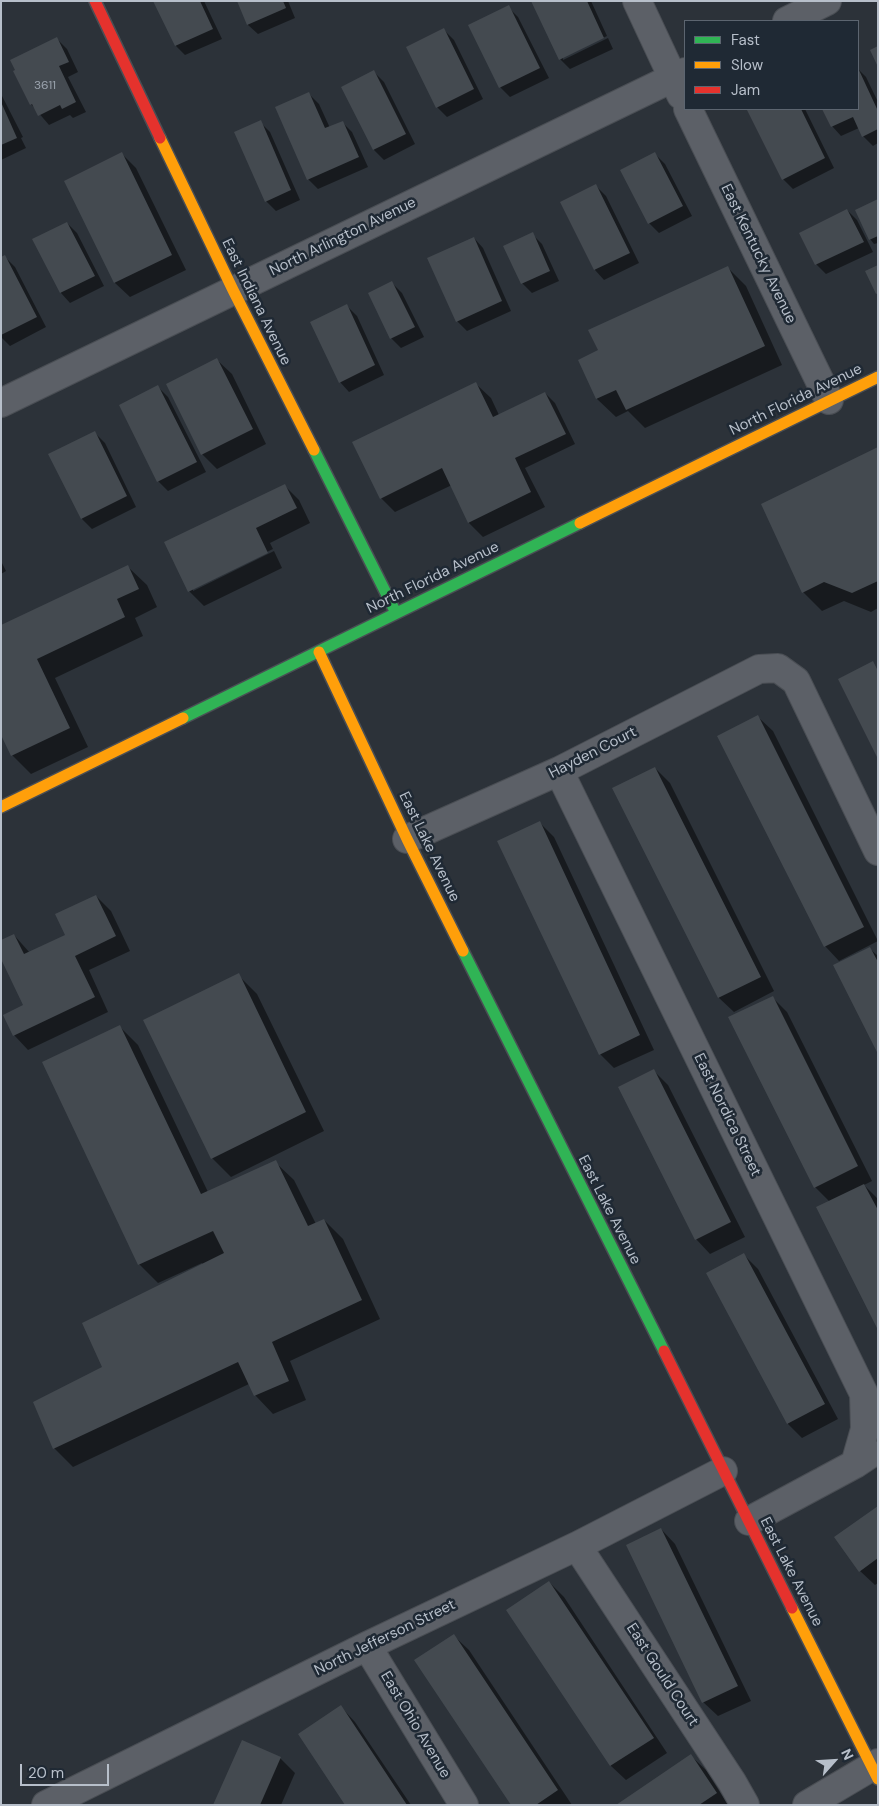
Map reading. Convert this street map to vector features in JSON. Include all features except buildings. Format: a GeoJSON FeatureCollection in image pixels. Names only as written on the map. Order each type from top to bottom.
{"type":"FeatureCollection","features":[{"type":"Feature","properties":{"kind":"street","name":"East Indiana Avenue"},"geometry":{"type":"LineString","coordinates":[[95,1],[233,290],[396,613]]}},
{"type":"Feature","properties":{"kind":"street"},"geometry":{"type":"LineString","coordinates":[[637,1],[679,75],[684,98]]}},
{"type":"Feature","properties":{"kind":"street"},"geometry":{"type":"LineString","coordinates":[[789,20],[827,1]]}},
{"type":"Feature","properties":{"kind":"street","name":"North Arlington Avenue"},"geometry":{"type":"LineString","coordinates":[[1,403],[679,75]]}},
{"type":"Feature","properties":{"kind":"street","name":"East Kentucky Avenue"},"geometry":{"type":"LineString","coordinates":[[688,110],[829,400]]}},
{"type":"Feature","properties":{"kind":"street","name":"North Florida Avenue"},"geometry":{"type":"LineString","coordinates":[[1,807],[878,377]]}},
{"type":"Feature","properties":{"kind":"street","name":"East Lake Avenue"},"geometry":{"type":"LineString","coordinates":[[319,652],[407,839],[723,1471],[876,1769]]}},
{"type":"Feature","properties":{"kind":"street","name":"Hayden Court"},"geometry":{"type":"LineString","coordinates":[[407,839],[559,771],[759,669],[778,668],[796,681],[878,851]]}},
{"type":"Feature","properties":{"kind":"street","name":"East Nordica Street"},"geometry":{"type":"LineString","coordinates":[[559,771],[864,1394],[865,1429],[855,1464]]}},
{"type":"Feature","properties":{"kind":"street"},"geometry":{"type":"LineString","coordinates":[[749,1521],[855,1464],[878,1449]]}},
{"type":"Feature","properties":{"kind":"street","name":"North Jefferson Street"},"geometry":{"type":"LineString","coordinates":[[46,1805],[367,1646],[577,1546],[723,1471]]}},
{"type":"Feature","properties":{"kind":"street","name":"East Gould Court"},"geometry":{"type":"LineString","coordinates":[[577,1546],[732,1782],[745,1805]]}},
{"type":"Feature","properties":{"kind":"street","name":"East Ohio Avenue"},"geometry":{"type":"LineString","coordinates":[[367,1646],[464,1805]]}},
{"type":"Feature","properties":{"kind":"street"},"geometry":{"type":"LineString","coordinates":[[807,1805],[876,1769]]}},
{"type":"Feature","properties":{"kind":"traffic: fast"},"geometry":{"type":"LineString","coordinates":[[314,450],[396,613]]}},
{"type":"Feature","properties":{"kind":"traffic: fast"},"geometry":{"type":"LineString","coordinates":[[183,718],[580,523]]}},
{"type":"Feature","properties":{"kind":"traffic: fast"},"geometry":{"type":"LineString","coordinates":[[463,951],[664,1351]]}},
{"type":"Feature","properties":{"kind":"traffic: slow"},"geometry":{"type":"LineString","coordinates":[[160,138],[233,290],[314,450]]}},
{"type":"Feature","properties":{"kind":"traffic: slow"},"geometry":{"type":"LineString","coordinates":[[580,523],[878,377]]}},
{"type":"Feature","properties":{"kind":"traffic: slow"},"geometry":{"type":"LineString","coordinates":[[319,652],[407,839],[463,951]]}},
{"type":"Feature","properties":{"kind":"traffic: slow"},"geometry":{"type":"LineString","coordinates":[[1,807],[183,718]]}},
{"type":"Feature","properties":{"kind":"traffic: slow"},"geometry":{"type":"LineString","coordinates":[[792,1608],[878,1779]]}},
{"type":"Feature","properties":{"kind":"traffic: jam"},"geometry":{"type":"LineString","coordinates":[[95,1],[160,138]]}},
{"type":"Feature","properties":{"kind":"traffic: jam"},"geometry":{"type":"LineString","coordinates":[[664,1351],[792,1608]]}}]}
